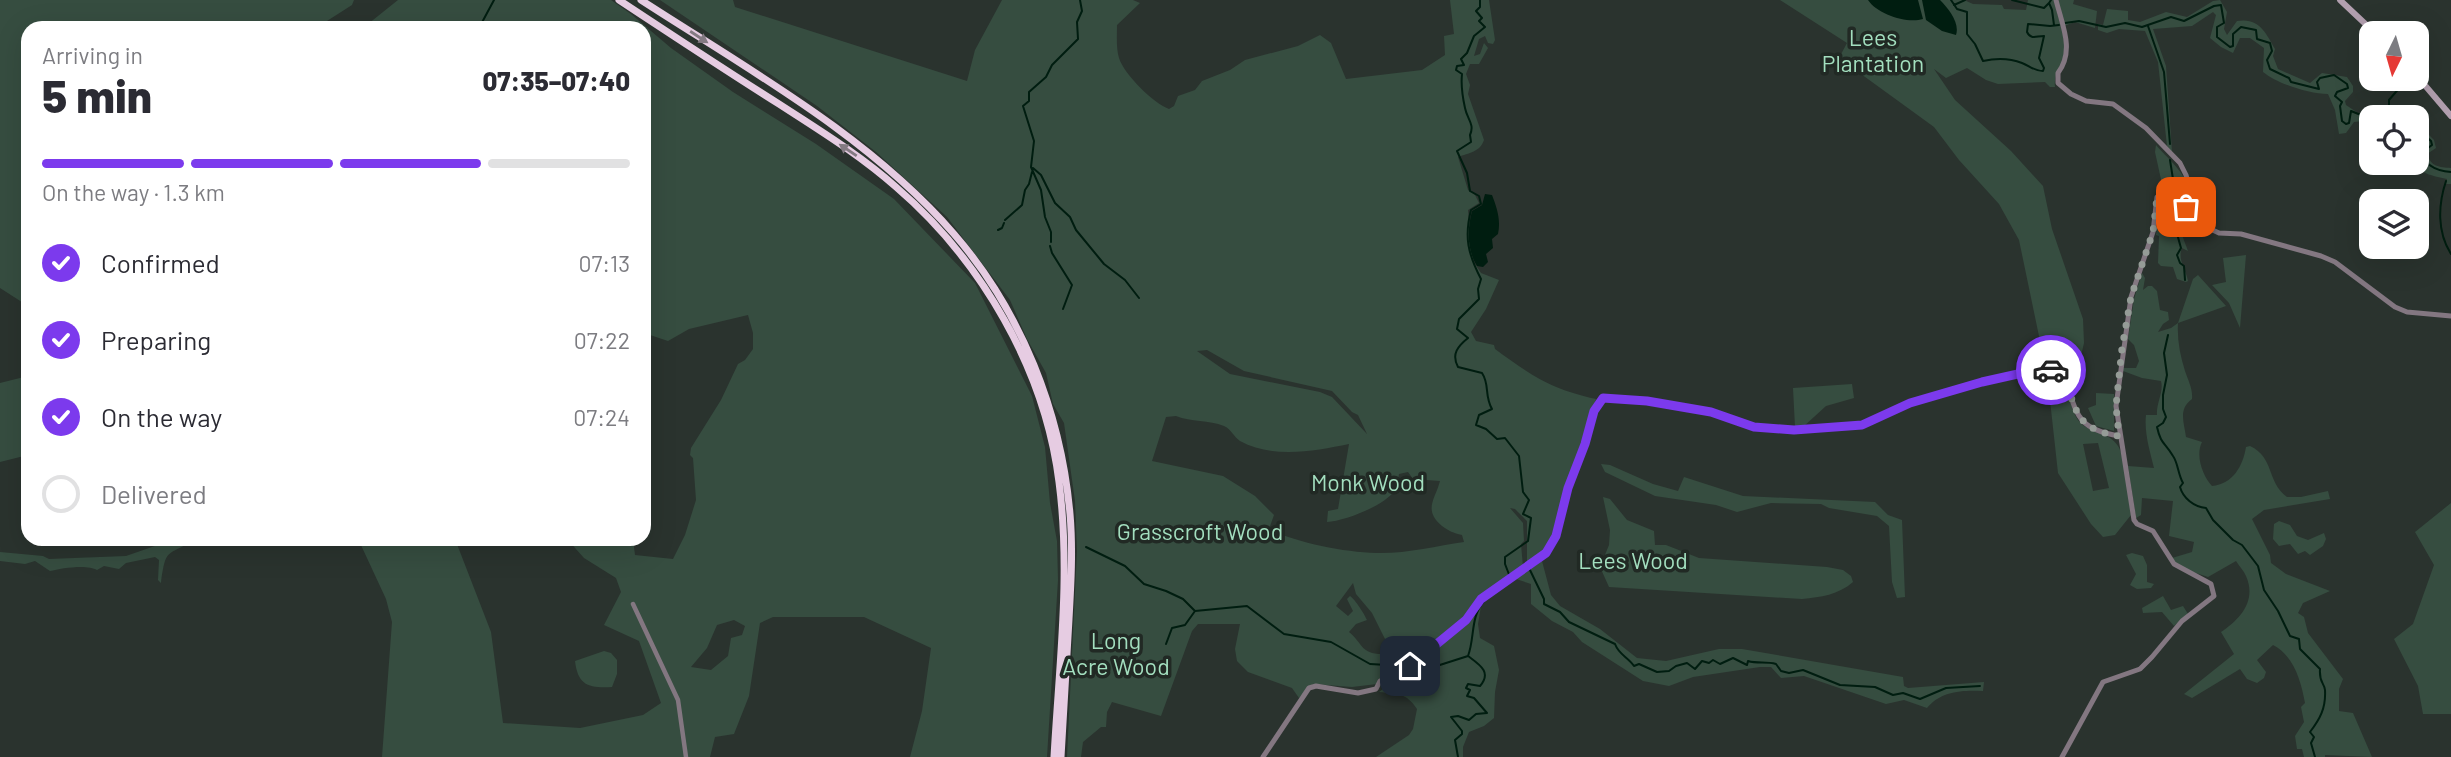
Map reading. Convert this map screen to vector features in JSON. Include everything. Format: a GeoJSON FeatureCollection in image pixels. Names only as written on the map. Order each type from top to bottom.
{"type":"FeatureCollection","features":[{"type":"Feature","properties":{"kind":"highway"},"geometry":{"type":"LineString","coordinates":[[619,0],[857,156],[896,187],[957,250],[996,307],[1032,381],[1050,439],[1059,481],[1065,555],[1054,757]]}},
{"type":"Feature","properties":{"kind":"highway"},"geometry":{"type":"LineString","coordinates":[[641,0],[790,96],[870,154],[921,199],[955,234],[1006,306],[1046,399],[1066,479],[1072,567],[1061,757]]}},
{"type":"Feature","properties":{"kind":"main road"},"geometry":{"type":"LineString","coordinates":[[2340,0],[2362,21]]}},
{"type":"Feature","properties":{"kind":"main road"},"geometry":{"type":"LineString","coordinates":[[2429,90],[2451,116]]}},
{"type":"Feature","properties":{"kind":"street"},"geometry":{"type":"LineString","coordinates":[[2056,0],[2067,49],[2067,59],[2058,73],[2058,83],[2071,94],[2086,101],[2098,100],[2113,104],[2146,128],[2180,163],[2191,193],[2186,216]]}},
{"type":"Feature","properties":{"kind":"street"},"geometry":{"type":"LineString","coordinates":[[2062,757],[2103,682],[2140,669],[2182,621],[2214,596],[2211,584],[2178,567],[2153,531],[2134,520],[2119,436],[2116,406],[2122,348],[2131,297],[2153,232],[2157,197],[2163,193],[2186,216],[2219,233],[2241,234],[2330,259],[2391,305],[2402,310],[2451,316]]}},
{"type":"Feature","properties":{"kind":"street"},"geometry":{"type":"LineString","coordinates":[[2178,208],[2187,204]]}},
{"type":"Feature","properties":{"kind":"street"},"geometry":{"type":"LineString","coordinates":[[1263,757],[1309,688],[1316,686],[1358,693],[1376,689],[1380,681],[1404,671],[1466,620],[1481,599],[1546,553],[1556,536],[1568,488],[1582,454],[1594,411],[1603,398],[1647,401],[1711,412],[1754,427],[1794,430],[1862,425],[1910,403],[1982,382],[2045,368],[2065,378],[2079,419],[2086,425],[2119,436]]}},
{"type":"Feature","properties":{"kind":"street"},"geometry":{"type":"LineString","coordinates":[[633,604],[678,701],[686,757]]}},
{"type":"Feature","properties":{"kind":"green space"},"geometry":{"type":"Polygon","coordinates":[[[0,0],[354,0],[352,5],[327,21],[21,21],[21,302],[0,288],[0,0]]]}},
{"type":"Feature","properties":{"kind":"green space"},"geometry":{"type":"Polygon","coordinates":[[[398,0],[611,0],[639,21],[372,21],[398,0]]]}},
{"type":"Feature","properties":{"kind":"green space"},"geometry":{"type":"Polygon","coordinates":[[[660,0],[733,0],[735,7],[967,81],[975,50],[1002,0],[1133,0],[1140,3],[1117,25],[1119,58],[1140,87],[1169,109],[1174,106],[1178,96],[1195,90],[1202,81],[1230,70],[1245,60],[1298,46],[1320,35],[1331,43],[1346,79],[1422,70],[1445,55],[1444,36],[1454,34],[1450,0],[1489,0],[1495,40],[1493,44],[1488,43],[1485,36],[1479,39],[1474,56],[1480,54],[1484,43],[1488,48],[1479,64],[1470,64],[1466,74],[1470,85],[1468,94],[1484,140],[1477,150],[1458,157],[1468,190],[1475,195],[1479,203],[1468,210],[1473,261],[1481,273],[1499,280],[1486,309],[1471,332],[1476,341],[1494,345],[1495,349],[1542,380],[1566,391],[1596,399],[1549,544],[1531,562],[1527,561],[1527,521],[1515,509],[1510,508],[1523,523],[1523,567],[1479,597],[1466,616],[1405,668],[1377,684],[1352,687],[1313,684],[1299,698],[1292,688],[1248,672],[1237,661],[1235,649],[1240,624],[1198,624],[1192,631],[1161,716],[1112,702],[1107,712],[1106,727],[1101,727],[1083,742],[1081,757],[1067,757],[1077,551],[1075,501],[1064,423],[1053,404],[1046,373],[1010,300],[947,217],[876,152],[817,106],[660,0]],[[1207,350],[1197,351],[1230,374],[1320,392],[1332,397],[1367,434],[1358,415],[1332,391],[1244,371],[1207,350]],[[1176,416],[1166,417],[1152,461],[1223,476],[1255,496],[1274,515],[1269,529],[1280,534],[1321,546],[1376,553],[1409,551],[1464,542],[1462,535],[1444,528],[1433,515],[1432,505],[1440,481],[1413,479],[1408,472],[1399,474],[1396,488],[1383,501],[1354,515],[1327,522],[1328,511],[1338,509],[1349,444],[1308,451],[1266,450],[1240,441],[1226,427],[1218,424],[1176,416]],[[1353,583],[1336,606],[1348,616],[1353,611],[1347,599],[1350,596],[1367,620],[1356,624],[1349,632],[1366,650],[1385,654],[1388,645],[1372,613],[1356,594],[1353,583]]]}},
{"type":"Feature","properties":{"kind":"green space","name":"Lees Plantation"},"geometry":{"type":"Polygon","coordinates":[[[1780,0],[1964,0],[1973,4],[2002,5],[2004,9],[2026,10],[2028,0],[2054,0],[2065,44],[2055,87],[2050,87],[2045,82],[1998,84],[1967,68],[1946,78],[1934,69],[1955,100],[2011,151],[2043,186],[2052,229],[2083,319],[2084,343],[2072,394],[2068,374],[2045,365],[2019,240],[1999,204],[1959,160],[1934,127],[1839,58],[1847,43],[1780,0]]]}},
{"type":"Feature","properties":{"kind":"green space"},"geometry":{"type":"Polygon","coordinates":[[[2058,0],[2074,0],[2073,4],[2097,11],[2095,28],[2075,22],[2064,26],[2058,0]]]}},
{"type":"Feature","properties":{"kind":"green space"},"geometry":{"type":"Polygon","coordinates":[[[2220,0],[2227,12],[2224,29],[2227,35],[2237,21],[2245,20],[2256,24],[2265,32],[2275,49],[2273,56],[2278,69],[2310,83],[2322,73],[2347,77],[2353,86],[2353,92],[2345,101],[2346,105],[2359,113],[2359,121],[2354,122],[2346,133],[2339,134],[2335,110],[2328,94],[2294,88],[2263,72],[2264,48],[2250,38],[2240,38],[2233,53],[2221,47],[2210,38],[2216,15],[2213,12],[2192,26],[2153,29],[2166,66],[2172,152],[2167,146],[2158,62],[2145,31],[2119,29],[2107,33],[2098,30],[2098,24],[2103,25],[2107,9],[2128,11],[2128,20],[2140,22],[2166,12],[2187,17],[2213,1],[2220,0]]]}},
{"type":"Feature","properties":{"kind":"green space"},"geometry":{"type":"Polygon","coordinates":[[[651,31],[733,92],[816,144],[894,199],[975,283],[1032,396],[1045,447],[1050,503],[1057,541],[1058,580],[1047,757],[910,757],[922,711],[931,648],[864,617],[773,617],[760,623],[749,696],[734,734],[715,737],[710,757],[382,757],[392,622],[386,599],[361,546],[458,546],[491,632],[503,723],[580,728],[643,715],[661,703],[639,641],[604,625],[621,592],[616,578],[584,558],[573,546],[634,546],[635,555],[673,559],[685,535],[696,500],[691,448],[721,400],[738,364],[745,360],[753,349],[753,333],[748,315],[689,329],[668,341],[651,335],[651,31]],[[734,620],[717,625],[707,648],[691,667],[711,670],[728,656],[731,638],[742,635],[745,626],[734,620]]]}},
{"type":"Feature","properties":{"kind":"green space"},"geometry":{"type":"Polygon","coordinates":[[[2429,135],[2434,140],[2436,148],[2429,153],[2429,135]]]}},
{"type":"Feature","properties":{"kind":"green space"},"geometry":{"type":"Polygon","coordinates":[[[2156,145],[2186,181],[2187,198],[2181,206],[2177,204],[2172,192],[2162,184],[2156,145]]]}},
{"type":"Feature","properties":{"kind":"green space"},"geometry":{"type":"Polygon","coordinates":[[[2429,158],[2439,167],[2451,168],[2451,184],[2446,184],[2447,179],[2429,174],[2429,158]]]}},
{"type":"Feature","properties":{"kind":"green space"},"geometry":{"type":"Polygon","coordinates":[[[2167,201],[2177,213],[2172,224],[2177,233],[2182,235],[2188,251],[2182,248],[2181,252],[2188,281],[2186,282],[2177,279],[2173,267],[2161,266],[2158,263],[2158,216],[2165,217],[2167,201]]]}},
{"type":"Feature","properties":{"kind":"green space"},"geometry":{"type":"Polygon","coordinates":[[[2246,255],[2240,328],[2229,303],[2212,285],[2226,282],[2223,258],[2246,255]]]}},
{"type":"Feature","properties":{"kind":"green space"},"geometry":{"type":"Polygon","coordinates":[[[2142,273],[2145,278],[2143,290],[2152,286],[2157,291],[2160,310],[2168,312],[2169,320],[2158,332],[2178,323],[2180,353],[2192,395],[2183,411],[2186,437],[2202,442],[2199,453],[2201,466],[2212,486],[2226,482],[2236,473],[2246,447],[2250,446],[2263,457],[2280,491],[2287,497],[2328,491],[2330,499],[2264,510],[2252,519],[2270,555],[2271,563],[2286,574],[2330,591],[2303,603],[2298,613],[2304,617],[2308,633],[2343,679],[2339,689],[2339,711],[2353,713],[2372,757],[2304,757],[2302,749],[2297,749],[2295,736],[2304,722],[2301,707],[2305,703],[2301,686],[2291,662],[2273,645],[2257,660],[2266,672],[2264,678],[2257,683],[2247,679],[2240,669],[2192,698],[2184,694],[2234,654],[2221,632],[2245,608],[2249,585],[2236,561],[2208,577],[2176,563],[2172,558],[2192,552],[2194,542],[2169,536],[2173,501],[2142,498],[2141,515],[2136,518],[2128,466],[2154,468],[2146,415],[2157,415],[2162,385],[2161,381],[2123,371],[2123,368],[2136,368],[2139,361],[2134,345],[2128,339],[2134,299],[2142,273]]]}},
{"type":"Feature","properties":{"kind":"green space"},"geometry":{"type":"Polygon","coordinates":[[[2198,275],[2226,306],[2178,323],[2193,279],[2198,275]]]}},
{"type":"Feature","properties":{"kind":"green space"},"geometry":{"type":"Polygon","coordinates":[[[2047,373],[2060,379],[2074,414],[2082,425],[2109,438],[2118,446],[2123,459],[2131,515],[2115,535],[2103,537],[2091,524],[2058,473],[2047,373]],[[2098,443],[2083,444],[2093,491],[2109,488],[2098,443]]]}},
{"type":"Feature","properties":{"kind":"green space"},"geometry":{"type":"Polygon","coordinates":[[[21,378],[21,457],[0,462],[0,383],[21,378]]]}},
{"type":"Feature","properties":{"kind":"green space"},"geometry":{"type":"Polygon","coordinates":[[[1852,384],[1854,398],[1826,406],[1803,427],[1795,427],[1793,388],[1852,384]]]}},
{"type":"Feature","properties":{"kind":"green space"},"geometry":{"type":"Polygon","coordinates":[[[2096,393],[2114,394],[2114,431],[2096,426],[2088,408],[2096,405],[2096,393]]]}},
{"type":"Feature","properties":{"kind":"green space"},"geometry":{"type":"Polygon","coordinates":[[[1601,464],[1678,491],[1684,477],[1743,496],[1875,502],[1888,515],[1902,520],[1905,597],[1897,598],[1892,582],[1889,526],[1877,516],[1829,508],[1821,504],[1771,503],[1737,512],[1716,505],[1655,496],[1605,472],[1601,464]]]}},
{"type":"Feature","properties":{"kind":"green space","name":"Lees Wood"},"geometry":{"type":"Polygon","coordinates":[[[1603,497],[1610,499],[1627,520],[1654,531],[1655,545],[1666,545],[1699,558],[1827,567],[1843,570],[1851,576],[1853,582],[1835,593],[1802,599],[1609,587],[1600,567],[1609,545],[1610,530],[1603,497]]]}},
{"type":"Feature","properties":{"kind":"green space"},"geometry":{"type":"Polygon","coordinates":[[[2451,503],[2451,714],[2423,714],[2418,686],[2394,639],[2413,624],[2434,565],[2415,532],[2451,503]]]}},
{"type":"Feature","properties":{"kind":"green space"},"geometry":{"type":"Polygon","coordinates":[[[2279,521],[2290,525],[2297,536],[2308,540],[2324,533],[2326,539],[2323,546],[2310,555],[2305,551],[2298,554],[2290,544],[2279,546],[2273,539],[2274,524],[2279,521]]]}},
{"type":"Feature","properties":{"kind":"green space"},"geometry":{"type":"Polygon","coordinates":[[[155,546],[184,546],[167,558],[161,583],[158,580],[159,560],[155,557],[126,563],[119,569],[104,566],[97,570],[81,567],[50,571],[35,561],[25,564],[0,561],[0,552],[43,556],[49,559],[126,556],[155,546]]]}},
{"type":"Feature","properties":{"kind":"green space"},"geometry":{"type":"Polygon","coordinates":[[[2132,553],[2143,556],[2147,565],[2147,582],[2154,584],[2151,588],[2137,589],[2130,585],[2136,574],[2126,555],[2132,553]]]}},
{"type":"Feature","properties":{"kind":"green space"},"geometry":{"type":"Polygon","coordinates":[[[1542,561],[1551,595],[1560,606],[1600,629],[1637,658],[1666,661],[1719,649],[1742,649],[1903,677],[1904,686],[1908,688],[1984,682],[1983,691],[1960,691],[1945,695],[1927,708],[1904,700],[1886,704],[1804,676],[1781,678],[1771,667],[1693,677],[1669,686],[1643,681],[1582,642],[1573,632],[1552,621],[1531,604],[1531,584],[1516,579],[1542,561]]]}},
{"type":"Feature","properties":{"kind":"green space"},"geometry":{"type":"Polygon","coordinates":[[[2163,596],[2171,610],[2183,606],[2188,614],[2174,626],[2162,612],[2143,613],[2142,608],[2163,596]]]}},
{"type":"Feature","properties":{"kind":"green space"},"geometry":{"type":"Polygon","coordinates":[[[1482,600],[1478,624],[1480,638],[1494,646],[1499,670],[1494,718],[1469,732],[1463,747],[1463,757],[1376,757],[1409,735],[1417,709],[1405,697],[1379,692],[1451,636],[1482,600]]]}},
{"type":"Feature","properties":{"kind":"green space"},"geometry":{"type":"Polygon","coordinates":[[[604,651],[611,653],[617,660],[617,674],[612,687],[586,684],[579,676],[575,661],[604,651]]]}},
{"type":"Feature","properties":{"kind":"shaded area"},"geometry":{"type":"Polygon","coordinates":[[[1868,0],[1918,0],[1923,19],[1893,17],[1878,10],[1868,0]]]}},
{"type":"Feature","properties":{"kind":"shaded area"},"geometry":{"type":"Polygon","coordinates":[[[1922,0],[1940,0],[1955,21],[1956,35],[1942,31],[1926,20],[1922,0]]]}},
{"type":"Feature","properties":{"kind":"shaded area"},"geometry":{"type":"Polygon","coordinates":[[[1485,194],[1492,195],[1499,224],[1498,234],[1492,239],[1493,248],[1486,254],[1488,262],[1483,267],[1477,266],[1474,260],[1470,247],[1469,225],[1472,211],[1482,205],[1485,194]]]}},
{"type":"Feature","properties":{"kind":"waterway"},"geometry":{"type":"LineString","coordinates":[[483,21],[494,0]]}},
{"type":"Feature","properties":{"kind":"waterway"},"geometry":{"type":"LineString","coordinates":[[1051,242],[1041,190],[1031,167],[1034,141],[1023,106],[1029,101],[1029,92],[1046,77],[1052,65],[1078,39],[1077,22],[1082,11],[1080,0]]}},
{"type":"Feature","properties":{"kind":"waterway"},"geometry":{"type":"LineString","coordinates":[[1480,0],[1480,7],[1476,11],[1482,18],[1479,21],[1485,27],[1474,36],[1467,53],[1461,59],[1464,65],[1457,66],[1456,70],[1462,74],[1464,104],[1472,128],[1471,142],[1457,151],[1467,173],[1470,191],[1479,196],[1481,204],[1471,210],[1468,229],[1470,253],[1481,279],[1479,299],[1459,319],[1457,329],[1468,338],[1459,347],[1455,358],[1458,367],[1482,373],[1486,382],[1492,409],[1479,415],[1476,425],[1486,429],[1497,439],[1505,438],[1519,456],[1523,492],[1529,500],[1523,514],[1531,518],[1528,541],[1505,557],[1510,577]]}},
{"type":"Feature","properties":{"kind":"waterway"},"geometry":{"type":"LineString","coordinates":[[1951,0],[1957,9],[1967,12],[1967,34],[1983,61],[2012,60],[2043,71],[2039,58],[2044,36],[2030,36],[2027,32],[2028,24],[2059,25]]}},
{"type":"Feature","properties":{"kind":"waterway"},"geometry":{"type":"LineString","coordinates":[[1954,5],[1965,0]]}},
{"type":"Feature","properties":{"kind":"waterway"},"geometry":{"type":"LineString","coordinates":[[2012,0],[2044,8],[2049,3]]}},
{"type":"Feature","properties":{"kind":"waterway"},"geometry":{"type":"LineString","coordinates":[[2051,0],[2049,3],[2054,25]]}},
{"type":"Feature","properties":{"kind":"waterway"},"geometry":{"type":"LineString","coordinates":[[2065,23],[2079,21],[2106,27],[2125,23],[2142,27],[2171,17],[2184,21],[2221,5],[2224,23],[2217,27],[2217,37],[2230,47],[2233,46],[2233,34],[2241,27],[2256,30],[2257,39],[2270,43],[2272,51],[2267,60],[2270,69],[2289,78],[2291,82],[2319,89],[2317,82],[2320,78],[2334,75],[2347,84],[2348,88],[2337,92],[2335,96],[2342,102],[2342,121],[2349,123],[2351,111],[2359,114]]}},
{"type":"Feature","properties":{"kind":"waterway"},"geometry":{"type":"LineString","coordinates":[[2148,26],[2164,72],[2170,144]]}},
{"type":"Feature","properties":{"kind":"waterway"},"geometry":{"type":"LineString","coordinates":[[2389,105],[2389,100],[2397,91]]}},
{"type":"Feature","properties":{"kind":"waterway"},"geometry":{"type":"LineString","coordinates":[[2429,139],[2432,145],[2429,147]]}},
{"type":"Feature","properties":{"kind":"waterway"},"geometry":{"type":"LineString","coordinates":[[2170,160],[2175,192]]}},
{"type":"Feature","properties":{"kind":"waterway"},"geometry":{"type":"LineString","coordinates":[[2429,164],[2451,172]]}},
{"type":"Feature","properties":{"kind":"waterway"},"geometry":{"type":"LineString","coordinates":[[1033,168],[1041,175],[1055,203],[1070,217],[1076,230],[1104,264],[1125,280],[1139,298]]}},
{"type":"Feature","properties":{"kind":"waterway"},"geometry":{"type":"LineString","coordinates":[[1005,220],[1022,205],[1032,172]]}},
{"type":"Feature","properties":{"kind":"waterway"},"geometry":{"type":"LineString","coordinates":[[2446,181],[2440,218],[2443,237],[2451,254]]}},
{"type":"Feature","properties":{"kind":"waterway"},"geometry":{"type":"LineString","coordinates":[[2173,209],[2172,216],[2181,248],[2177,255],[2184,266],[2185,280]]}},
{"type":"Feature","properties":{"kind":"waterway"},"geometry":{"type":"LineString","coordinates":[[998,230],[1004,223]]}},
{"type":"Feature","properties":{"kind":"waterway"},"geometry":{"type":"LineString","coordinates":[[1050,246],[1072,285],[1063,309]]}},
{"type":"Feature","properties":{"kind":"waterway"},"geometry":{"type":"LineString","coordinates":[[2168,335],[2164,353],[2167,375],[2163,409],[2166,417],[2157,427],[2159,433],[2176,462],[2183,483],[2180,487],[2186,498],[2193,504],[2206,508],[2213,520],[2242,545],[2258,566],[2264,590],[2290,636],[2299,639],[2300,649],[2320,669],[2325,696],[2322,713],[2310,732],[2314,737],[2311,743],[2315,757]]}},
{"type":"Feature","properties":{"kind":"waterway"},"geometry":{"type":"LineString","coordinates":[[1086,547],[1125,566],[1144,584],[1183,599],[1195,611],[1247,606],[1284,634],[1331,642],[1370,664],[1405,666],[1410,671],[1421,671],[1468,656]]}},
{"type":"Feature","properties":{"kind":"waterway"},"geometry":{"type":"LineString","coordinates":[[1529,568],[1544,604],[1560,612],[1569,622],[1615,644],[1634,666],[1639,664],[1657,672],[1669,671],[1687,663],[1695,669],[1702,661],[1709,663],[1713,660],[1720,664],[1733,658],[1747,665],[1748,661],[1772,663],[1781,671],[1789,673],[1803,670],[1840,685],[1875,687],[1893,695],[1903,693],[1920,699],[1946,688],[1980,686]]}},
{"type":"Feature","properties":{"kind":"waterway"},"geometry":{"type":"LineString","coordinates":[[1458,757],[1455,740],[1462,731],[1451,717],[1458,716],[1469,720],[1476,714],[1487,713],[1474,698],[1467,696],[1470,690],[1466,688],[1468,684],[1480,686],[1485,677],[1483,669],[1468,656],[1477,614],[1484,601]]}},
{"type":"Feature","properties":{"kind":"waterway"},"geometry":{"type":"LineString","coordinates":[[1166,644],[1172,628],[1185,625],[1195,611]]}},
{"type":"Feature","properties":{"kind":"way so far"},"geometry":{"type":"LineString","coordinates":[[2051,370],[2065,378],[2079,419],[2086,425],[2119,436],[2116,406],[2122,348],[2131,297],[2153,232],[2155,203],[2159,194],[2163,193],[2178,208],[2187,204],[2186,207]]}},
{"type":"Feature","properties":{"kind":"route"},"geometry":{"type":"LineString","coordinates":[[1410,666],[1466,620],[1481,599],[1546,553],[1556,536],[1568,488],[1594,411],[1603,398],[1647,401],[1711,412],[1754,427],[1794,430],[1862,425],[1903,405],[1982,382],[2045,368],[2051,370]]}},
{"type":"Feature","properties":{"kind":"park label","name":"Monk Wood"},"geometry":{"type":"Point","coordinates":[1368,483]}},
{"type":"Feature","properties":{"kind":"park label","name":"Grasscroft Wood"},"geometry":{"type":"Point","coordinates":[1200,532]}},
{"type":"Feature","properties":{"kind":"park label","name":"Long Acre Wood"},"geometry":{"type":"Point","coordinates":[1116,654]}}]}
